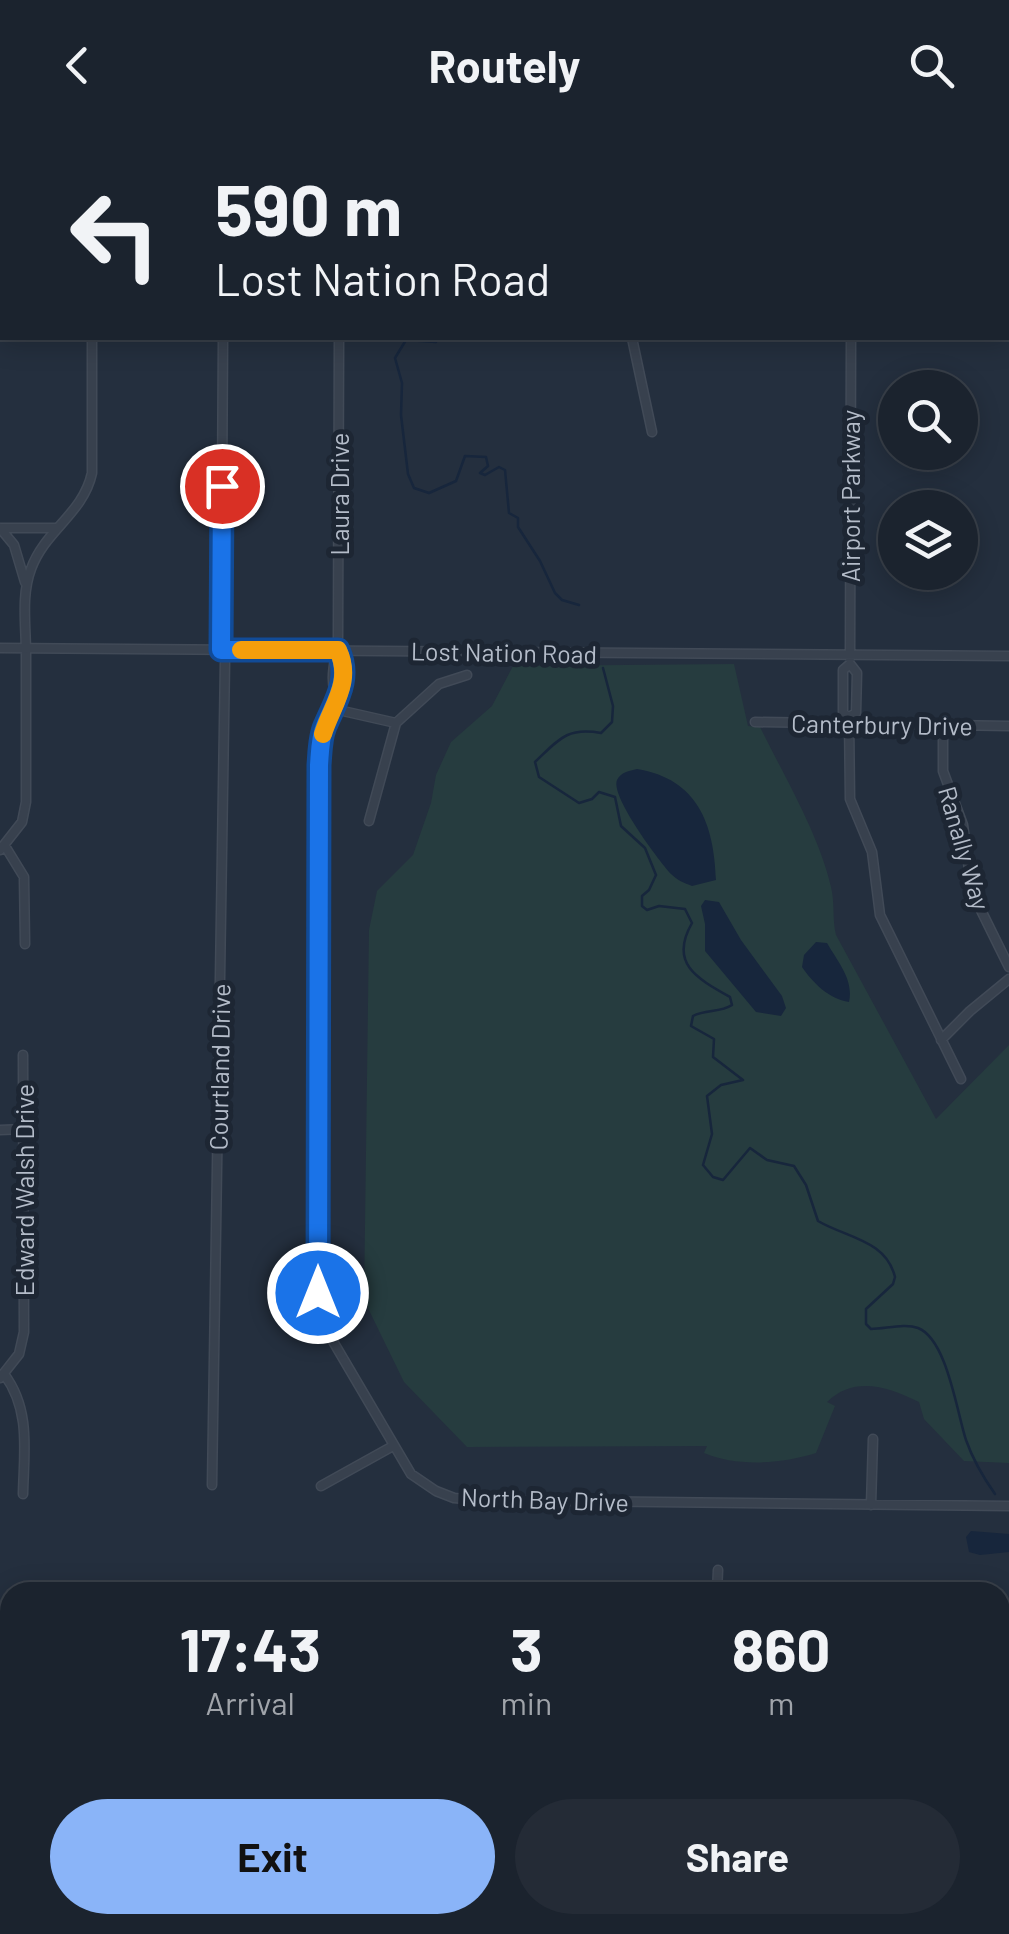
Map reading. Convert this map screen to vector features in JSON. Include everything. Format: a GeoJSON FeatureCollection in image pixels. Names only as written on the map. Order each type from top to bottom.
{"type":"FeatureCollection","features":[{"type":"Feature","properties":{"kind":"street"},"geometry":{"type":"LineString","coordinates":[[26,585],[40,547],[77,510],[88,492],[92,473],[92,340]]}},
{"type":"Feature","properties":{"kind":"street","name":"Courtland Drive"},"geometry":{"type":"LineString","coordinates":[[212,1485],[225,664],[221,650],[223,340]]}},
{"type":"Feature","properties":{"kind":"street","name":"Laura Drive"},"geometry":{"type":"LineString","coordinates":[[338,340],[338,650]]}},
{"type":"Feature","properties":{"kind":"street"},"geometry":{"type":"LineString","coordinates":[[632,340],[652,432]]}},
{"type":"Feature","properties":{"kind":"street","name":"Airport Parkway"},"geometry":{"type":"LineString","coordinates":[[851,340],[850,660],[856,672],[856,713],[849,720],[850,800],[872,852],[880,915],[961,1079]]}},
{"type":"Feature","properties":{"kind":"street"},"geometry":{"type":"LineString","coordinates":[[0,528],[55,528]]}},
{"type":"Feature","properties":{"kind":"street"},"geometry":{"type":"LineString","coordinates":[[0,528],[14,545],[26,585],[26,802],[22,822],[2,848],[24,877],[24,944]]}},
{"type":"Feature","properties":{"kind":"street","name":"Lost Nation Road"},"geometry":{"type":"LineString","coordinates":[[0,648],[850,660],[1009,656]]}},
{"type":"Feature","properties":{"kind":"street","name":"North Bay Drive"},"geometry":{"type":"LineString","coordinates":[[338,650],[334,662],[334,693],[338,699],[323,729],[319,765],[318,1304],[324,1326],[411,1474],[454,1498],[1009,1506]]}},
{"type":"Feature","properties":{"kind":"street"},"geometry":{"type":"LineString","coordinates":[[369,821],[396,723],[439,684],[467,675]]}},
{"type":"Feature","properties":{"kind":"street"},"geometry":{"type":"LineString","coordinates":[[334,709],[396,723]]}},
{"type":"Feature","properties":{"kind":"street","name":"Canterbury Drive"},"geometry":{"type":"LineString","coordinates":[[755,722],[849,720],[1009,726]]}},
{"type":"Feature","properties":{"kind":"street","name":"Ranally Way"},"geometry":{"type":"LineString","coordinates":[[943,724],[943,771],[963,824],[972,892],[1009,967]]}},
{"type":"Feature","properties":{"kind":"street"},"geometry":{"type":"LineString","coordinates":[[941,1040],[1009,979]]}},
{"type":"Feature","properties":{"kind":"street","name":"Edward Walsh Drive"},"geometry":{"type":"LineString","coordinates":[[2,1376],[18,1354],[24,1332],[23,1055]]}},
{"type":"Feature","properties":{"kind":"street"},"geometry":{"type":"LineString","coordinates":[[0,1130],[25,1129]]}},
{"type":"Feature","properties":{"kind":"street"},"geometry":{"type":"LineString","coordinates":[[2,1376],[20,1400],[24,1419],[23,1494]]}},
{"type":"Feature","properties":{"kind":"street"},"geometry":{"type":"LineString","coordinates":[[872,1439],[872,1505]]}},
{"type":"Feature","properties":{"kind":"street"},"geometry":{"type":"LineString","coordinates":[[321,1486],[393,1446]]}},
{"type":"Feature","properties":{"kind":"street"},"geometry":{"type":"LineString","coordinates":[[718,1570],[718,1582]]}},
{"type":"Feature","properties":{"kind":"street"},"geometry":{"type":"LineString","coordinates":[[474,1934],[508,1934]]}},
{"type":"Feature","properties":{"kind":"green space"},"geometry":{"type":"Polygon","coordinates":[[[734,664],[748,726],[760,727],[818,847],[831,887],[836,935],[936,1119],[1009,1045],[1009,1463],[964,1461],[924,1419],[919,1402],[872,1386],[849,1388],[827,1402],[835,1406],[816,1453],[788,1460],[731,1460],[704,1453],[707,1446],[467,1447],[404,1382],[364,1300],[369,930],[377,891],[413,855],[436,775],[451,742],[492,706],[513,666],[734,664]]]}},
{"type":"Feature","properties":{"kind":"water"},"geometry":{"type":"Polygon","coordinates":[[[637,769],[675,783],[699,807],[711,840],[716,880],[692,886],[681,881],[647,843],[617,788],[621,775],[637,769]]]}},
{"type":"Feature","properties":{"kind":"water"},"geometry":{"type":"Polygon","coordinates":[[[705,900],[719,902],[782,996],[786,1008],[781,1016],[756,1012],[705,951],[701,906],[705,900]]]}},
{"type":"Feature","properties":{"kind":"water"},"geometry":{"type":"Polygon","coordinates":[[[816,942],[827,943],[840,964],[849,986],[849,1002],[822,989],[802,967],[804,955],[816,942]]]}},
{"type":"Feature","properties":{"kind":"water"},"geometry":{"type":"Polygon","coordinates":[[[971,1531],[1009,1534],[1009,1552],[969,1552],[966,1537],[971,1531]]]}},
{"type":"Feature","properties":{"kind":"waterway"},"geometry":{"type":"LineString","coordinates":[[406,340],[436,340]]}},
{"type":"Feature","properties":{"kind":"waterway"},"geometry":{"type":"LineString","coordinates":[[406,340],[395,358],[402,383],[401,415],[408,474],[414,488],[429,493],[456,481],[465,456],[486,457],[488,466],[480,473],[485,475],[499,467],[505,470],[509,513],[518,518],[518,527],[555,593],[562,600],[579,605]]}},
{"type":"Feature","properties":{"kind":"waterway"},"geometry":{"type":"LineString","coordinates":[[603,668],[613,706],[612,722],[601,733],[580,732],[564,737],[535,762],[539,777],[579,803],[599,792],[615,797],[621,826],[645,848],[656,875],[642,896],[642,906],[647,910],[659,906],[685,909],[692,923],[683,949],[685,959],[697,976],[730,997],[732,1005],[693,1016],[691,1026],[714,1039],[713,1057],[743,1080],[721,1085],[707,1096],[712,1134],[703,1165],[713,1177],[723,1180],[750,1148],[767,1160],[794,1166],[806,1185],[818,1221],[883,1255],[895,1277],[893,1284],[866,1309],[866,1324],[871,1329],[913,1327],[928,1335],[944,1361],[969,1447],[995,1494]]}},
{"type":"Feature","properties":{"kind":"slow traffic"},"geometry":{"type":"LineString","coordinates":[[241,650],[338,650],[343,662],[342,691],[323,734]]}},
{"type":"Feature","properties":{"kind":"route"},"geometry":{"type":"LineString","coordinates":[[222,486],[221,650],[338,650],[343,662],[342,691],[323,729],[319,765],[318,1293]]}}]}
